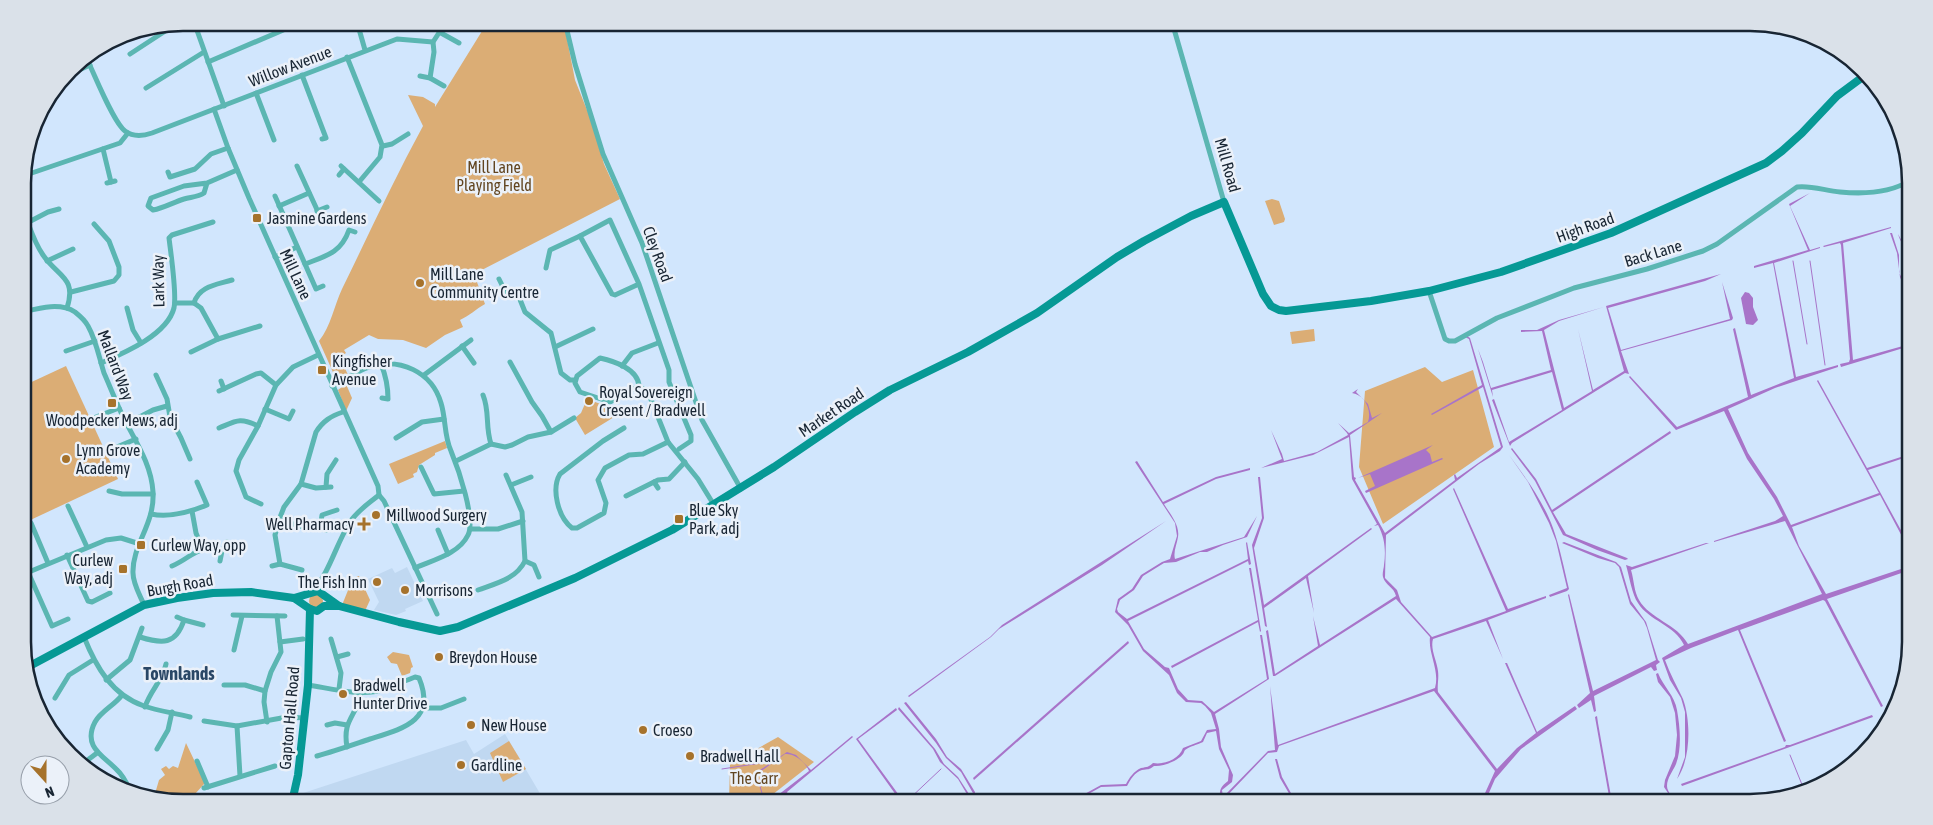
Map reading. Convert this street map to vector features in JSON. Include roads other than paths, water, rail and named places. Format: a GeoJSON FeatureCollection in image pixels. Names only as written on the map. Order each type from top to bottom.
{"type":"FeatureCollection","features":[{"type":"Feature","properties":{"kind":"street"},"geometry":{"type":"LineString","coordinates":[[197,31],[224,106]]}},
{"type":"Feature","properties":{"kind":"street"},"geometry":{"type":"LineString","coordinates":[[208,62],[281,31]]}},
{"type":"Feature","properties":{"kind":"street"},"geometry":{"type":"LineString","coordinates":[[360,31],[365,50]]}},
{"type":"Feature","properties":{"kind":"street","name":"Cley Road"},"geometry":{"type":"LineString","coordinates":[[567,31],[575,64],[603,154],[642,243],[702,420],[741,489]]}},
{"type":"Feature","properties":{"kind":"street","name":"Mill Road"},"geometry":{"type":"LineString","coordinates":[[1175,31],[1224,202],[1263,294],[1274,309]]}},
{"type":"Feature","properties":{"kind":"street"},"geometry":{"type":"LineString","coordinates":[[130,54],[162,33]]}},
{"type":"Feature","properties":{"kind":"street"},"geometry":{"type":"LineString","coordinates":[[430,78],[434,52],[433,42],[440,33],[459,44]]}},
{"type":"Feature","properties":{"kind":"street","name":"Willow Avenue"},"geometry":{"type":"LineString","coordinates":[[214,109],[397,39],[433,42]]}},
{"type":"Feature","properties":{"kind":"street"},"geometry":{"type":"LineString","coordinates":[[146,88],[204,52]]}},
{"type":"Feature","properties":{"kind":"street"},"geometry":{"type":"LineString","coordinates":[[347,57],[382,146],[382,152],[376,162],[359,182]]}},
{"type":"Feature","properties":{"kind":"street"},"geometry":{"type":"LineString","coordinates":[[83,69],[90,66],[118,124],[134,136],[145,136],[214,109]]}},
{"type":"Feature","properties":{"kind":"street"},"geometry":{"type":"LineString","coordinates":[[302,75],[326,138]]}},
{"type":"Feature","properties":{"kind":"street"},"geometry":{"type":"LineString","coordinates":[[420,76],[430,78],[444,86]]}},
{"type":"Feature","properties":{"kind":"street","name":"High Road"},"geometry":{"type":"LineString","coordinates":[[1274,309],[1286,311],[1312,308],[1429,291],[1501,272],[1610,234],[1766,163],[1802,133],[1837,96],[1860,79]]}},
{"type":"Feature","properties":{"kind":"street"},"geometry":{"type":"LineString","coordinates":[[256,93],[274,140]]}},
{"type":"Feature","properties":{"kind":"street","name":"Mill Lane"},"geometry":{"type":"LineString","coordinates":[[214,109],[237,170],[343,412],[378,486],[379,495],[384,501],[434,612]]}},
{"type":"Feature","properties":{"kind":"street"},"geometry":{"type":"LineString","coordinates":[[32,173],[121,142],[128,133]]}},
{"type":"Feature","properties":{"kind":"street"},"geometry":{"type":"LineString","coordinates":[[382,146],[392,144],[408,134]]}},
{"type":"Feature","properties":{"kind":"street"},"geometry":{"type":"LineString","coordinates":[[168,172],[170,177],[195,169],[211,154],[228,148]]}},
{"type":"Feature","properties":{"kind":"street"},"geometry":{"type":"LineString","coordinates":[[103,149],[111,182]]}},
{"type":"Feature","properties":{"kind":"street"},"geometry":{"type":"LineString","coordinates":[[298,167],[318,213],[327,206]]}},
{"type":"Feature","properties":{"kind":"street"},"geometry":{"type":"LineString","coordinates":[[339,175],[343,167],[379,201]]}},
{"type":"Feature","properties":{"kind":"street"},"geometry":{"type":"LineString","coordinates":[[207,183],[204,193],[198,197],[185,199],[159,209],[153,210],[148,206],[151,198],[184,186],[207,183],[237,170]]}},
{"type":"Feature","properties":{"kind":"street","name":"Back Lane"},"geometry":{"type":"LineString","coordinates":[[1429,291],[1445,339],[1455,341],[1497,318],[1574,288],[1647,269],[1703,251],[1717,244],[1797,187],[1803,186],[1841,192],[1888,190],[1902,184]]}},
{"type":"Feature","properties":{"kind":"street"},"geometry":{"type":"LineString","coordinates":[[279,206],[309,193]]}},
{"type":"Feature","properties":{"kind":"street"},"geometry":{"type":"LineString","coordinates":[[275,196],[316,289],[323,286]]}},
{"type":"Feature","properties":{"kind":"street","name":"Market Road"},"geometry":{"type":"LineString","coordinates":[[446,630],[458,627],[579,576],[672,530],[741,489],[890,390],[968,352],[1037,313],[1117,256],[1144,240],[1191,216],[1224,202]]}},
{"type":"Feature","properties":{"kind":"street"},"geometry":{"type":"LineString","coordinates":[[32,222],[57,211]]}},
{"type":"Feature","properties":{"kind":"street"},"geometry":{"type":"LineString","coordinates":[[550,250],[610,220],[639,284],[669,370],[669,382],[692,439],[686,445],[679,448]]}},
{"type":"Feature","properties":{"kind":"street","name":"Lark Way"},"geometry":{"type":"LineString","coordinates":[[101,363],[140,344],[167,323],[174,303],[169,238],[172,235],[213,222]]}},
{"type":"Feature","properties":{"kind":"street"},"geometry":{"type":"LineString","coordinates":[[71,292],[114,281],[119,275],[119,267],[109,241],[94,224]]}},
{"type":"Feature","properties":{"kind":"street"},"geometry":{"type":"LineString","coordinates":[[305,264],[335,251],[342,244],[350,229]]}},
{"type":"Feature","properties":{"kind":"street"},"geometry":{"type":"LineString","coordinates":[[580,236],[614,296],[639,284]]}},
{"type":"Feature","properties":{"kind":"street"},"geometry":{"type":"LineString","coordinates":[[32,237],[47,261],[66,281],[71,292],[67,308],[49,307],[32,310]]}},
{"type":"Feature","properties":{"kind":"street"},"geometry":{"type":"LineString","coordinates":[[546,268],[550,250],[547,243]]}},
{"type":"Feature","properties":{"kind":"street"},"geometry":{"type":"LineString","coordinates":[[275,257],[297,247]]}},
{"type":"Feature","properties":{"kind":"street"},"geometry":{"type":"LineString","coordinates":[[47,261],[72,252]]}},
{"type":"Feature","properties":{"kind":"street"},"geometry":{"type":"LineString","coordinates":[[499,279],[505,292],[519,297],[526,312],[551,334],[561,373],[570,380],[575,380]]}},
{"type":"Feature","properties":{"kind":"street"},"geometry":{"type":"LineString","coordinates":[[194,303],[196,295],[200,291],[232,280]]}},
{"type":"Feature","properties":{"kind":"street"},"geometry":{"type":"LineString","coordinates":[[494,289],[502,286]]}},
{"type":"Feature","properties":{"kind":"street"},"geometry":{"type":"LineString","coordinates":[[174,303],[194,303],[205,313],[218,339]]}},
{"type":"Feature","properties":{"kind":"street","name":"Mallard Way"},"geometry":{"type":"LineString","coordinates":[[67,308],[81,317],[87,324],[119,408],[136,439],[148,468],[153,494],[151,514],[137,550],[133,571],[134,581],[144,605]]}},
{"type":"Feature","properties":{"kind":"street"},"geometry":{"type":"LineString","coordinates":[[127,308],[133,330],[140,344]]}},
{"type":"Feature","properties":{"kind":"street"},"geometry":{"type":"LineString","coordinates":[[191,352],[218,339],[260,326]]}},
{"type":"Feature","properties":{"kind":"street"},"geometry":{"type":"LineString","coordinates":[[555,347],[593,329]]}},
{"type":"Feature","properties":{"kind":"street"},"geometry":{"type":"LineString","coordinates":[[424,375],[471,340]]}},
{"type":"Feature","properties":{"kind":"street"},"geometry":{"type":"LineString","coordinates":[[66,351],[95,341]]}},
{"type":"Feature","properties":{"kind":"street"},"geometry":{"type":"LineString","coordinates":[[622,366],[632,354],[658,342]]}},
{"type":"Feature","properties":{"kind":"street"},"geometry":{"type":"LineString","coordinates":[[462,346],[474,362]]}},
{"type":"Feature","properties":{"kind":"street"},"geometry":{"type":"LineString","coordinates":[[262,504],[246,497],[236,471],[238,460],[258,426],[276,386],[293,367],[318,354]]}},
{"type":"Feature","properties":{"kind":"street"},"geometry":{"type":"LineString","coordinates":[[639,386],[610,402],[580,392],[575,380],[577,376],[600,358],[622,366],[635,375],[639,386],[648,392],[668,442],[685,462],[714,505]]}},
{"type":"Feature","properties":{"kind":"street"},"geometry":{"type":"LineString","coordinates":[[510,362],[551,432]]}},
{"type":"Feature","properties":{"kind":"street"},"geometry":{"type":"LineString","coordinates":[[332,386],[363,370],[391,363],[402,365],[424,375],[437,391],[446,438],[461,475],[471,529],[464,542],[448,554],[415,568]]}},
{"type":"Feature","properties":{"kind":"street"},"geometry":{"type":"LineString","coordinates":[[381,364],[387,378],[388,399]]}},
{"type":"Feature","properties":{"kind":"street"},"geometry":{"type":"LineString","coordinates":[[156,374],[167,399],[170,417],[190,460]]}},
{"type":"Feature","properties":{"kind":"street"},"geometry":{"type":"LineString","coordinates":[[221,381],[222,390],[256,374],[261,374],[276,386]]}},
{"type":"Feature","properties":{"kind":"street"},"geometry":{"type":"LineString","coordinates":[[482,395],[487,406],[487,428],[491,444]]}},
{"type":"Feature","properties":{"kind":"street"},"geometry":{"type":"LineString","coordinates":[[167,399],[173,396]]}},
{"type":"Feature","properties":{"kind":"street"},"geometry":{"type":"LineString","coordinates":[[128,423],[153,410],[167,406]]}},
{"type":"Feature","properties":{"kind":"street"},"geometry":{"type":"LineString","coordinates":[[96,417],[119,408]]}},
{"type":"Feature","properties":{"kind":"street"},"geometry":{"type":"LineString","coordinates":[[265,409],[289,419],[293,411]]}},
{"type":"Feature","properties":{"kind":"street"},"geometry":{"type":"LineString","coordinates":[[280,564],[275,535],[279,520],[284,508],[301,484],[316,432],[328,418],[343,412]]}},
{"type":"Feature","properties":{"kind":"street"},"geometry":{"type":"LineString","coordinates":[[456,462],[491,444],[505,447],[528,437],[551,432],[574,418]]}},
{"type":"Feature","properties":{"kind":"street"},"geometry":{"type":"LineString","coordinates":[[219,428],[240,420],[246,420],[258,426]]}},
{"type":"Feature","properties":{"kind":"street"},"geometry":{"type":"LineString","coordinates":[[396,438],[422,422],[444,420]]}},
{"type":"Feature","properties":{"kind":"street"},"geometry":{"type":"LineString","coordinates":[[624,428],[603,441],[560,474],[557,498],[564,520],[572,528],[577,528],[604,513],[606,503],[598,480],[605,468],[629,456],[643,454],[668,442]]}},
{"type":"Feature","properties":{"kind":"street"},"geometry":{"type":"LineString","coordinates":[[112,449],[136,439]]}},
{"type":"Feature","properties":{"kind":"street"},"geometry":{"type":"LineString","coordinates":[[301,484],[316,488],[328,487],[327,474],[336,460]]}},
{"type":"Feature","properties":{"kind":"street"},"geometry":{"type":"LineString","coordinates":[[626,496],[654,482],[669,479],[685,462]]}},
{"type":"Feature","properties":{"kind":"street"},"geometry":{"type":"LineString","coordinates":[[421,467],[434,494],[464,492]]}},
{"type":"Feature","properties":{"kind":"street"},"geometry":{"type":"LineString","coordinates":[[478,590],[512,577],[522,568],[525,561],[523,521],[519,503],[506,475]]}},
{"type":"Feature","properties":{"kind":"street"},"geometry":{"type":"LineString","coordinates":[[511,486],[531,477]]}},
{"type":"Feature","properties":{"kind":"street"},"geometry":{"type":"LineString","coordinates":[[151,514],[160,516],[209,507],[198,482]]}},
{"type":"Feature","properties":{"kind":"street"},"geometry":{"type":"LineString","coordinates":[[654,482],[658,488]]}},
{"type":"Feature","properties":{"kind":"street"},"geometry":{"type":"LineString","coordinates":[[113,498],[112,492],[122,494],[153,494]]}},
{"type":"Feature","properties":{"kind":"street"},"geometry":{"type":"LineString","coordinates":[[309,607],[306,600],[322,579],[350,523],[358,512],[379,495]]}},
{"type":"Feature","properties":{"kind":"street"},"geometry":{"type":"LineString","coordinates":[[68,506],[87,547]]}},
{"type":"Feature","properties":{"kind":"street"},"geometry":{"type":"LineString","coordinates":[[279,520],[322,530],[322,516],[337,510]]}},
{"type":"Feature","properties":{"kind":"street"},"geometry":{"type":"LineString","coordinates":[[192,511],[196,533],[202,548]]}},
{"type":"Feature","properties":{"kind":"street"},"geometry":{"type":"LineString","coordinates":[[471,529],[498,529],[523,521]]}},
{"type":"Feature","properties":{"kind":"street"},"geometry":{"type":"LineString","coordinates":[[31,524],[48,563]]}},
{"type":"Feature","properties":{"kind":"street"},"geometry":{"type":"LineString","coordinates":[[438,530],[448,554]]}},
{"type":"Feature","properties":{"kind":"street"},"geometry":{"type":"LineString","coordinates":[[31,571],[113,538],[128,539],[140,544]]}},
{"type":"Feature","properties":{"kind":"street"},"geometry":{"type":"LineString","coordinates":[[220,561],[227,542]]}},
{"type":"Feature","properties":{"kind":"street"},"geometry":{"type":"LineString","coordinates":[[172,566],[178,560],[202,548],[211,548],[222,552]]}},
{"type":"Feature","properties":{"kind":"street"},"geometry":{"type":"LineString","coordinates":[[67,555],[88,601],[92,602],[110,593]]}},
{"type":"Feature","properties":{"kind":"street"},"geometry":{"type":"LineString","coordinates":[[525,561],[534,565],[539,577]]}},
{"type":"Feature","properties":{"kind":"street"},"geometry":{"type":"LineString","coordinates":[[272,566],[280,564],[302,570]]}},
{"type":"Feature","properties":{"kind":"street"},"geometry":{"type":"LineString","coordinates":[[322,579],[324,595],[322,608]]}},
{"type":"Feature","properties":{"kind":"street"},"geometry":{"type":"LineString","coordinates":[[31,583],[52,626]]}},
{"type":"Feature","properties":{"kind":"street","name":"Burgh Road"},"geometry":{"type":"LineString","coordinates":[[33,664],[144,605],[195,595],[232,591],[269,593],[294,598],[309,607],[340,606]]}},
{"type":"Feature","properties":{"kind":"street","name":"Burgh Road"},"geometry":{"type":"LineString","coordinates":[[294,598],[318,591],[340,606],[399,622],[446,630]]}},
{"type":"Feature","properties":{"kind":"street","name":"Gapton Hall Road"},"geometry":{"type":"LineString","coordinates":[[294,794],[298,775],[308,686],[306,637],[309,607]]}},
{"type":"Feature","properties":{"kind":"street","name":"Gapton Hall Road"},"geometry":{"type":"LineString","coordinates":[[306,637],[322,608]]}},
{"type":"Feature","properties":{"kind":"street"},"geometry":{"type":"LineString","coordinates":[[234,616],[285,616]]}},
{"type":"Feature","properties":{"kind":"street"},"geometry":{"type":"LineString","coordinates":[[234,650],[242,616]]}},
{"type":"Feature","properties":{"kind":"street"},"geometry":{"type":"LineString","coordinates":[[267,722],[264,702],[265,691],[271,672],[281,652],[277,616]]}},
{"type":"Feature","properties":{"kind":"street"},"geometry":{"type":"LineString","coordinates":[[177,617],[203,625]]}},
{"type":"Feature","properties":{"kind":"street"},"geometry":{"type":"LineString","coordinates":[[46,628],[68,619]]}},
{"type":"Feature","properties":{"kind":"street"},"geometry":{"type":"LineString","coordinates":[[140,636],[160,642],[172,639],[178,634],[184,620]]}},
{"type":"Feature","properties":{"kind":"street"},"geometry":{"type":"LineString","coordinates":[[106,680],[130,660],[142,628]]}},
{"type":"Feature","properties":{"kind":"street"},"geometry":{"type":"LineString","coordinates":[[84,637],[93,660],[106,680],[122,695],[145,707],[190,716]]}},
{"type":"Feature","properties":{"kind":"street"},"geometry":{"type":"LineString","coordinates":[[280,642],[306,637]]}},
{"type":"Feature","properties":{"kind":"street"},"geometry":{"type":"LineString","coordinates":[[331,639],[341,673],[339,689]]}},
{"type":"Feature","properties":{"kind":"street"},"geometry":{"type":"LineString","coordinates":[[294,640],[295,646]]}},
{"type":"Feature","properties":{"kind":"street"},"geometry":{"type":"LineString","coordinates":[[337,657],[348,654]]}},
{"type":"Feature","properties":{"kind":"street"},"geometry":{"type":"LineString","coordinates":[[54,698],[69,675],[93,660]]}},
{"type":"Feature","properties":{"kind":"street"},"geometry":{"type":"LineString","coordinates":[[145,707],[166,667],[189,675]]}},
{"type":"Feature","properties":{"kind":"street"},"geometry":{"type":"LineString","coordinates":[[308,686],[361,692],[381,691],[415,677],[418,678],[423,689],[424,699],[422,708],[408,726],[317,756]]}},
{"type":"Feature","properties":{"kind":"street"},"geometry":{"type":"LineString","coordinates":[[224,685],[245,685],[265,691]]}},
{"type":"Feature","properties":{"kind":"street"},"geometry":{"type":"LineString","coordinates":[[347,746],[345,734],[347,724],[356,709],[361,692]]}},
{"type":"Feature","properties":{"kind":"street"},"geometry":{"type":"LineString","coordinates":[[122,695],[95,722],[92,736],[97,753],[118,771],[125,782]]}},
{"type":"Feature","properties":{"kind":"street"},"geometry":{"type":"LineString","coordinates":[[422,708],[441,708],[464,699]]}},
{"type":"Feature","properties":{"kind":"street"},"geometry":{"type":"LineString","coordinates":[[157,749],[168,730],[172,712]]}},
{"type":"Feature","properties":{"kind":"street"},"geometry":{"type":"LineString","coordinates":[[204,720],[237,726],[287,717],[304,718]]}},
{"type":"Feature","properties":{"kind":"street"},"geometry":{"type":"LineString","coordinates":[[327,725],[335,723],[347,724]]}},
{"type":"Feature","properties":{"kind":"street"},"geometry":{"type":"LineString","coordinates":[[237,726],[240,776]]}},
{"type":"Feature","properties":{"kind":"street"},"geometry":{"type":"LineString","coordinates":[[88,760],[97,753]]}},
{"type":"Feature","properties":{"kind":"street"},"geometry":{"type":"LineString","coordinates":[[197,761],[206,788],[275,766]]}},
{"type":"Feature","properties":{"kind":"street"},"geometry":{"type":"LineString","coordinates":[[200,767],[206,764]]}},
{"type":"Feature","properties":{"kind":"waterway"},"geometry":{"type":"LineString","coordinates":[[1793,261],[1807,344]]}},
{"type":"Feature","properties":{"kind":"waterway"},"geometry":{"type":"LineString","coordinates":[[1810,261],[1825,365]]}},
{"type":"Feature","properties":{"kind":"waterway"},"geometry":{"type":"LineString","coordinates":[[1790,755],[1802,784]]}},
{"type":"Feature","properties":{"kind":"waterway"},"geometry":{"type":"LineString","coordinates":[[722,769],[774,761]]}},
{"type":"Feature","properties":{"kind":"waterway"},"geometry":{"type":"LineString","coordinates":[[915,794],[941,769]]}},
{"type":"Feature","properties":{"kind":"place","name":"Jasmine Gardens"},"geometry":{"type":"Point","coordinates":[257,218]}},
{"type":"Feature","properties":{"kind":"place","name":"Mill Lane Community Centre"},"geometry":{"type":"Point","coordinates":[420,283]}},
{"type":"Feature","properties":{"kind":"place","name":"Kingfisher Avenue"},"geometry":{"type":"Point","coordinates":[322,370]}},
{"type":"Feature","properties":{"kind":"place","name":"Royal Sovereign Cresent / Bradwell"},"geometry":{"type":"Point","coordinates":[589,401]}},
{"type":"Feature","properties":{"kind":"place","name":"Woodpecker Mews, adj"},"geometry":{"type":"Point","coordinates":[112,403]}},
{"type":"Feature","properties":{"kind":"place","name":"Lynn Grove Academy"},"geometry":{"type":"Point","coordinates":[66,459]}},
{"type":"Feature","properties":{"kind":"place","name":"Millwood Surgery"},"geometry":{"type":"Point","coordinates":[376,515]}},
{"type":"Feature","properties":{"kind":"place","name":"Blue Sky Park, adj"},"geometry":{"type":"Point","coordinates":[679,519]}},
{"type":"Feature","properties":{"kind":"place","name":"Well Pharmacy"},"geometry":{"type":"Point","coordinates":[364,524]}},
{"type":"Feature","properties":{"kind":"place","name":"Curlew Way, opp"},"geometry":{"type":"Point","coordinates":[141,545]}},
{"type":"Feature","properties":{"kind":"place","name":"Curlew Way, adj"},"geometry":{"type":"Point","coordinates":[123,569]}},
{"type":"Feature","properties":{"kind":"place","name":"The Fish Inn"},"geometry":{"type":"Point","coordinates":[377,582]}},
{"type":"Feature","properties":{"kind":"place","name":"Morrisons"},"geometry":{"type":"Point","coordinates":[405,590]}},
{"type":"Feature","properties":{"kind":"place","name":"Breydon House"},"geometry":{"type":"Point","coordinates":[439,657]}},
{"type":"Feature","properties":{"kind":"place","name":"Bradwell Hunter Drive"},"geometry":{"type":"Point","coordinates":[343,694]}},
{"type":"Feature","properties":{"kind":"place","name":"New House"},"geometry":{"type":"Point","coordinates":[471,725]}},
{"type":"Feature","properties":{"kind":"place","name":"Croeso"},"geometry":{"type":"Point","coordinates":[643,730]}},
{"type":"Feature","properties":{"kind":"place","name":"Bradwell Hall"},"geometry":{"type":"Point","coordinates":[690,756]}},
{"type":"Feature","properties":{"kind":"place","name":"Gardline"},"geometry":{"type":"Point","coordinates":[461,765]}},
{"type":"Feature","properties":{"kind":"district","name":"Townlands"},"geometry":{"type":"Point","coordinates":[179,673]}},
{"type":"Feature","properties":{"kind":"park label","name":"Mill Lane Playing Field"},"geometry":{"type":"Point","coordinates":[494,176]}},
{"type":"Feature","properties":{"kind":"park label","name":"The Carr"},"geometry":{"type":"Point","coordinates":[754,778]}}]}
